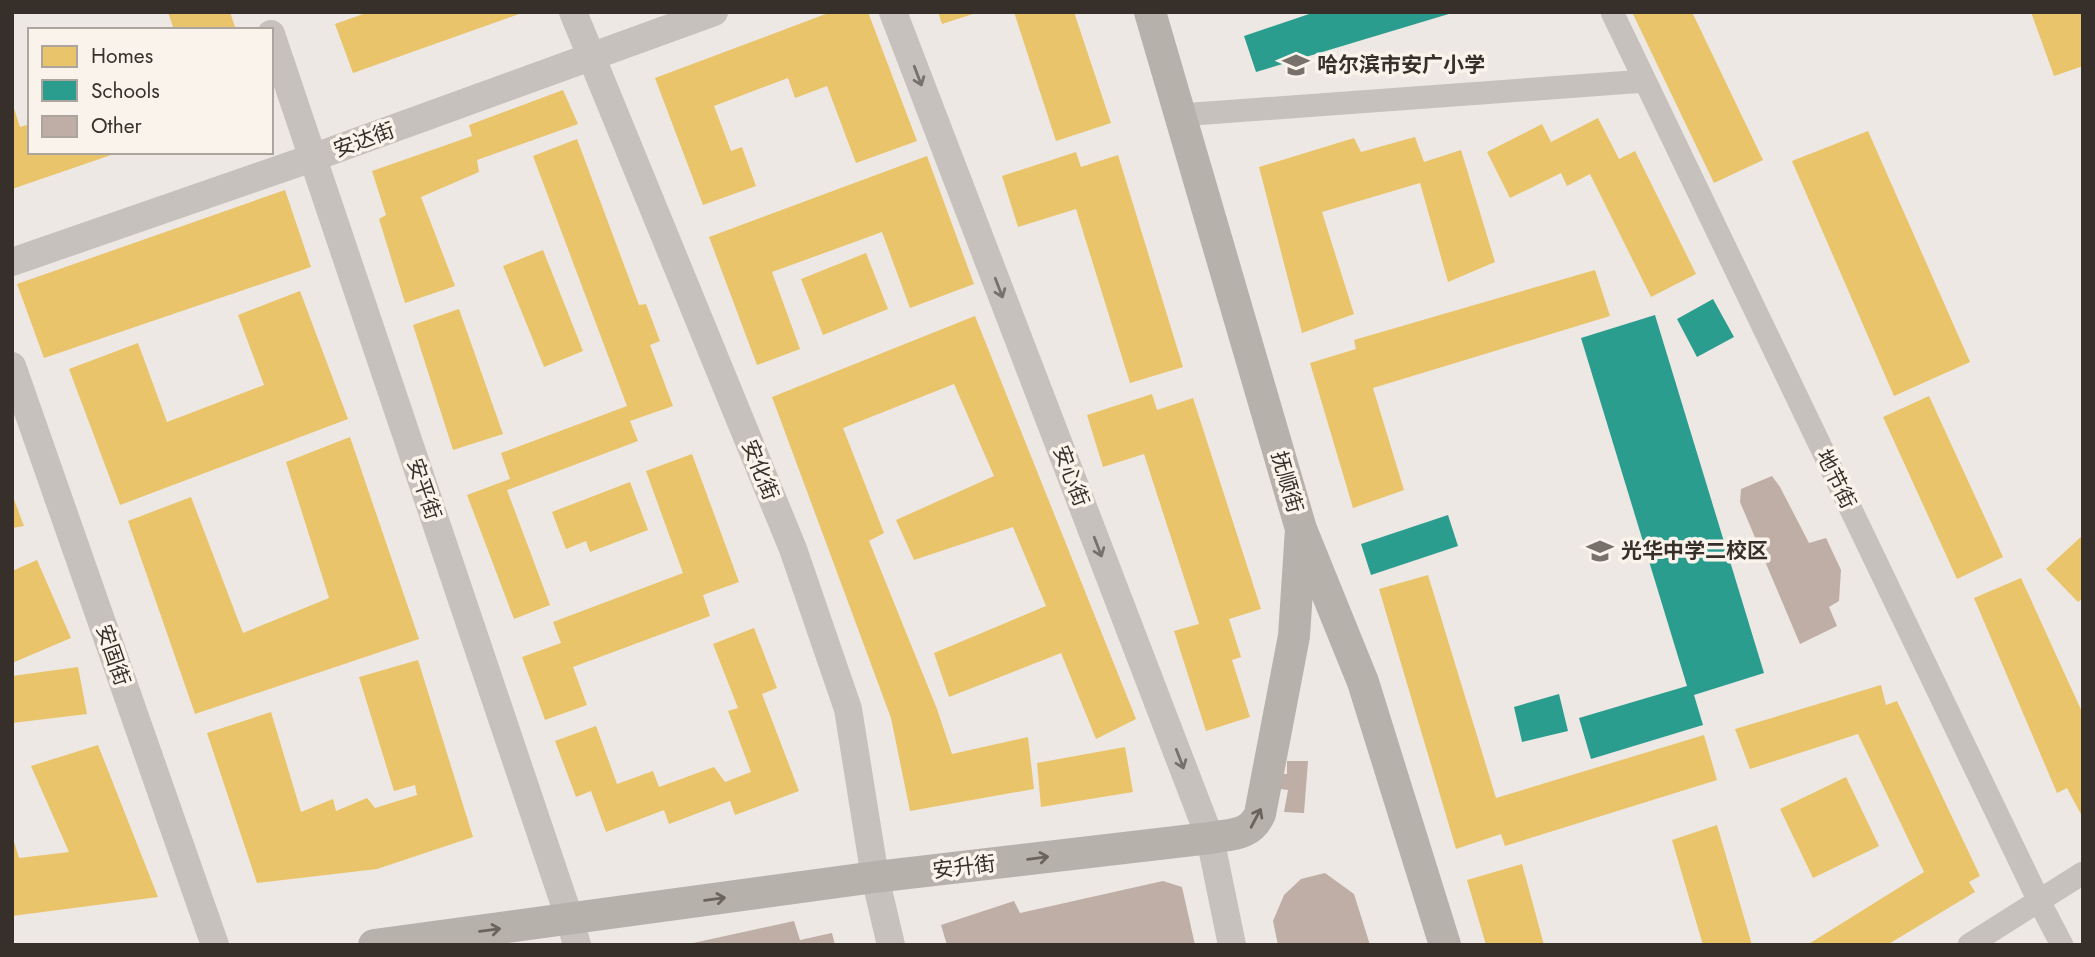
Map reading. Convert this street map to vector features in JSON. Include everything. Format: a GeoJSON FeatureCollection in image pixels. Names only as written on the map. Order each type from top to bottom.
{"type":"FeatureCollection","features":[{"type":"Feature","properties":{"kind":"main road","name":"抚顺街"},"geometry":{"type":"LineString","coordinates":[[1150,12],[1301,529],[1363,682],[1445,945]]}},
{"type":"Feature","properties":{"kind":"main road","name":"安升街"},"geometry":{"type":"LineString","coordinates":[[373,945],[573,932],[875,877],[1247,832],[1260,814],[1294,636],[1301,529]]}},
{"type":"Feature","properties":{"kind":"street","name":"安化街"},"geometry":{"type":"LineString","coordinates":[[573,12],[793,549],[848,709],[875,877],[891,945]]}},
{"type":"Feature","properties":{"kind":"street","name":"安达街"},"geometry":{"type":"LineString","coordinates":[[12,262],[312,159],[714,12]]}},
{"type":"Feature","properties":{"kind":"street","name":"安心街"},"geometry":{"type":"LineString","coordinates":[[894,12],[1210,838],[1233,945]]}},
{"type":"Feature","properties":{"kind":"street","name":"地节街"},"geometry":{"type":"LineString","coordinates":[[1612,12],[2062,945]]}},
{"type":"Feature","properties":{"kind":"street","name":"安平街"},"geometry":{"type":"LineString","coordinates":[[273,38],[573,932]]}},
{"type":"Feature","properties":{"kind":"street"},"geometry":{"type":"LineString","coordinates":[[1180,115],[1645,81]]}},
{"type":"Feature","properties":{"kind":"street","name":"安固街"},"geometry":{"type":"LineString","coordinates":[[12,366],[215,945]]}},
{"type":"Feature","properties":{"kind":"street"},"geometry":{"type":"LineString","coordinates":[[1969,945],[2083,873]]}},
{"type":"Feature","properties":{"kind":"building: Homes"},"geometry":{"type":"Polygon","coordinates":[[[168,12],[230,12],[235,28],[173,28],[168,12]]]}},
{"type":"Feature","properties":{"kind":"building: Homes"},"geometry":{"type":"Polygon","coordinates":[[[369,12],[522,13],[353,73],[335,24],[369,12]]]}},
{"type":"Feature","properties":{"kind":"building: Homes"},"geometry":{"type":"Polygon","coordinates":[[[831,12],[868,12],[917,141],[856,163],[827,86],[795,98],[788,78],[714,106],[731,151],[742,147],[756,186],[703,205],[655,78],[831,12]]]}},
{"type":"Feature","properties":{"kind":"building: Homes"},"geometry":{"type":"Polygon","coordinates":[[[938,12],[976,12],[976,13],[942,24],[938,12]]]}},
{"type":"Feature","properties":{"kind":"building: Homes"},"geometry":{"type":"Polygon","coordinates":[[[1014,12],[1074,12],[1111,123],[1056,141],[1014,12]]]}},
{"type":"Feature","properties":{"kind":"building: Homes"},"geometry":{"type":"Polygon","coordinates":[[[1632,12],[1692,12],[1763,160],[1714,183],[1632,12]]]}},
{"type":"Feature","properties":{"kind":"building: Homes"},"geometry":{"type":"Polygon","coordinates":[[[2031,12],[2083,12],[2083,66],[2054,76],[2031,12]]]}},
{"type":"Feature","properties":{"kind":"building: Homes"},"geometry":{"type":"Polygon","coordinates":[[[563,90],[578,124],[477,160],[479,172],[421,197],[455,286],[405,303],[379,219],[386,215],[372,171],[472,136],[469,125],[563,90]]]}},
{"type":"Feature","properties":{"kind":"building: Homes"},"geometry":{"type":"Polygon","coordinates":[[[12,102],[20,127],[28,125],[28,154],[114,154],[12,189],[12,102]]]}},
{"type":"Feature","properties":{"kind":"building: Homes"},"geometry":{"type":"Polygon","coordinates":[[[1598,118],[1619,159],[1635,151],[1696,274],[1651,297],[1590,174],[1567,186],[1561,173],[1510,198],[1487,152],[1542,124],[1551,142],[1598,118]]]}},
{"type":"Feature","properties":{"kind":"building: Homes"},"geometry":{"type":"Polygon","coordinates":[[[1868,131],[1970,362],[1894,396],[1792,161],[1868,131]]]}},
{"type":"Feature","properties":{"kind":"building: Homes"},"geometry":{"type":"Polygon","coordinates":[[[1415,137],[1424,162],[1461,150],[1495,262],[1448,282],[1420,183],[1322,212],[1354,314],[1302,333],[1259,167],[1354,138],[1361,152],[1415,137]]]}},
{"type":"Feature","properties":{"kind":"building: Homes"},"geometry":{"type":"Polygon","coordinates":[[[577,139],[639,305],[646,304],[660,341],[650,345],[673,406],[630,421],[638,441],[507,490],[550,605],[514,619],[467,495],[510,479],[501,453],[627,406],[533,156],[577,139]]]}},
{"type":"Feature","properties":{"kind":"building: Homes"},"geometry":{"type":"Polygon","coordinates":[[[1076,152],[1081,167],[1118,155],[1183,367],[1130,383],[1076,209],[1018,227],[1002,176],[1076,152]]]}},
{"type":"Feature","properties":{"kind":"building: Homes"},"geometry":{"type":"Polygon","coordinates":[[[927,156],[974,284],[910,308],[882,232],[772,272],[800,349],[757,365],[709,237],[927,156]]]}},
{"type":"Feature","properties":{"kind":"building: Homes"},"geometry":{"type":"Polygon","coordinates":[[[285,190],[311,267],[44,358],[17,284],[285,190]]]}},
{"type":"Feature","properties":{"kind":"building: Homes"},"geometry":{"type":"Polygon","coordinates":[[[543,250],[583,351],[544,367],[503,266],[543,250]]]}},
{"type":"Feature","properties":{"kind":"building: Homes"},"geometry":{"type":"Polygon","coordinates":[[[866,253],[888,309],[823,335],[801,279],[866,253]]]}},
{"type":"Feature","properties":{"kind":"building: Homes"},"geometry":{"type":"Polygon","coordinates":[[[1595,270],[1610,316],[1373,388],[1404,490],[1353,508],[1310,363],[1356,349],[1354,340],[1595,270]]]}},
{"type":"Feature","properties":{"kind":"building: Homes"},"geometry":{"type":"Polygon","coordinates":[[[300,291],[348,419],[120,505],[69,369],[138,343],[167,422],[264,385],[238,315],[300,291]]]}},
{"type":"Feature","properties":{"kind":"building: Homes"},"geometry":{"type":"Polygon","coordinates":[[[459,309],[503,434],[453,450],[413,325],[459,309]]]}},
{"type":"Feature","properties":{"kind":"building: Homes"},"geometry":{"type":"Polygon","coordinates":[[[975,316],[1136,719],[1096,739],[1061,653],[949,697],[934,653],[1046,606],[1013,527],[914,560],[896,520],[994,476],[954,384],[843,428],[884,533],[869,541],[937,709],[952,754],[1028,737],[1034,789],[910,811],[891,718],[772,397],[975,316]]]}},
{"type":"Feature","properties":{"kind":"building: Homes"},"geometry":{"type":"Polygon","coordinates":[[[1152,394],[1157,410],[1193,398],[1261,609],[1229,619],[1241,657],[1232,660],[1250,717],[1206,731],[1174,631],[1199,624],[1144,454],[1103,467],[1087,415],[1152,394]]]}},
{"type":"Feature","properties":{"kind":"building: Homes"},"geometry":{"type":"Polygon","coordinates":[[[1929,396],[2003,557],[1957,579],[1883,417],[1929,396]]]}},
{"type":"Feature","properties":{"kind":"building: Homes"},"geometry":{"type":"Polygon","coordinates":[[[350,437],[419,639],[195,714],[128,521],[191,497],[243,633],[329,598],[286,462],[350,437]]]}},
{"type":"Feature","properties":{"kind":"building: Homes"},"geometry":{"type":"Polygon","coordinates":[[[692,454],[739,582],[703,595],[710,616],[573,667],[587,705],[545,720],[522,657],[561,643],[553,622],[683,573],[646,471],[692,454]]]}},
{"type":"Feature","properties":{"kind":"building: Homes"},"geometry":{"type":"Polygon","coordinates":[[[630,482],[648,530],[590,552],[586,541],[566,549],[552,512],[630,482]]]}},
{"type":"Feature","properties":{"kind":"building: Homes"},"geometry":{"type":"Polygon","coordinates":[[[12,494],[24,526],[12,528],[12,494]]]}},
{"type":"Feature","properties":{"kind":"building: Homes"},"geometry":{"type":"Polygon","coordinates":[[[2083,535],[2083,598],[2078,602],[2046,569],[2083,535]]]}},
{"type":"Feature","properties":{"kind":"building: Homes"},"geometry":{"type":"Polygon","coordinates":[[[37,560],[71,638],[12,663],[12,571],[37,560]]]}},
{"type":"Feature","properties":{"kind":"building: Homes"},"geometry":{"type":"Polygon","coordinates":[[[1428,575],[1496,798],[1704,735],[1717,780],[1505,846],[1501,834],[1456,849],[1379,589],[1428,575]]]}},
{"type":"Feature","properties":{"kind":"building: Homes"},"geometry":{"type":"Polygon","coordinates":[[[2021,578],[2083,714],[2083,818],[2067,788],[2057,793],[1974,598],[2021,578]]]}},
{"type":"Feature","properties":{"kind":"building: Homes"},"geometry":{"type":"Polygon","coordinates":[[[754,628],[777,688],[762,694],[799,791],[735,815],[730,801],[669,824],[664,810],[606,832],[591,791],[576,797],[555,741],[596,726],[617,784],[653,771],[659,787],[714,767],[725,782],[751,772],[728,711],[738,708],[713,644],[754,628]]]}},
{"type":"Feature","properties":{"kind":"building: Homes"},"geometry":{"type":"Polygon","coordinates":[[[418,660],[473,837],[377,869],[257,883],[207,733],[271,712],[301,812],[333,799],[336,811],[367,798],[375,808],[417,795],[415,785],[394,791],[359,677],[418,660]]]}},
{"type":"Feature","properties":{"kind":"building: Homes"},"geometry":{"type":"Polygon","coordinates":[[[78,667],[87,714],[12,723],[12,676],[78,667]]]}},
{"type":"Feature","properties":{"kind":"building: Homes"},"geometry":{"type":"Polygon","coordinates":[[[1881,685],[1886,705],[1897,701],[1980,876],[1969,882],[1975,892],[1887,945],[1807,945],[1924,872],[1858,734],[1750,769],[1735,729],[1881,685]]]}},
{"type":"Feature","properties":{"kind":"building: Homes"},"geometry":{"type":"Polygon","coordinates":[[[98,745],[158,897],[12,916],[12,835],[19,858],[69,852],[31,766],[98,745]]]}},
{"type":"Feature","properties":{"kind":"building: Homes"},"geometry":{"type":"Polygon","coordinates":[[[1125,747],[1133,792],[1041,807],[1037,763],[1125,747]]]}},
{"type":"Feature","properties":{"kind":"building: Homes"},"geometry":{"type":"Polygon","coordinates":[[[1846,777],[1879,846],[1813,878],[1780,809],[1846,777]]]}},
{"type":"Feature","properties":{"kind":"building: Homes"},"geometry":{"type":"Polygon","coordinates":[[[1717,825],[1752,945],[1703,945],[1672,840],[1717,825]]]}},
{"type":"Feature","properties":{"kind":"building: Homes"},"geometry":{"type":"Polygon","coordinates":[[[1522,864],[1544,945],[1486,945],[1467,880],[1522,864]]]}},
{"type":"Feature","properties":{"kind":"building: Schools"},"geometry":{"type":"Polygon","coordinates":[[[1315,12],[1452,13],[1256,72],[1244,36],[1315,12]]]}},
{"type":"Feature","properties":{"kind":"building: Schools"},"geometry":{"type":"Polygon","coordinates":[[[1713,299],[1734,337],[1697,357],[1677,319],[1713,299]]]}},
{"type":"Feature","properties":{"kind":"building: Schools"},"geometry":{"type":"Polygon","coordinates":[[[1655,315],[1764,673],[1694,695],[1703,725],[1591,759],[1579,718],[1687,686],[1581,338],[1655,315]]]}},
{"type":"Feature","properties":{"kind":"building: Schools"},"geometry":{"type":"Polygon","coordinates":[[[1448,515],[1458,546],[1371,575],[1361,544],[1448,515]]]}},
{"type":"Feature","properties":{"kind":"building: Schools"},"geometry":{"type":"Polygon","coordinates":[[[1559,694],[1568,731],[1522,742],[1514,707],[1559,694]]]}},
{"type":"Feature","properties":{"kind":"building: Other"},"geometry":{"type":"Polygon","coordinates":[[[1772,476],[1809,543],[1826,538],[1841,570],[1839,601],[1829,607],[1837,626],[1800,644],[1740,502],[1741,489],[1772,476]]]}},
{"type":"Feature","properties":{"kind":"building: Other"},"geometry":{"type":"Polygon","coordinates":[[[1287,761],[1308,761],[1304,813],[1284,812],[1288,790],[1280,789],[1281,774],[1287,774],[1287,761]]]}},
{"type":"Feature","properties":{"kind":"building: Other"},"geometry":{"type":"Polygon","coordinates":[[[1325,873],[1354,894],[1370,945],[1278,945],[1273,921],[1284,895],[1301,879],[1325,873]]]}},
{"type":"Feature","properties":{"kind":"building: Other"},"geometry":{"type":"Polygon","coordinates":[[[1163,881],[1182,887],[1195,945],[947,945],[941,925],[1014,901],[1020,913],[1163,881]]]}},
{"type":"Feature","properties":{"kind":"building: Other"},"geometry":{"type":"Polygon","coordinates":[[[794,921],[800,940],[832,933],[835,945],[684,945],[794,921]]]}},
{"type":"Feature","properties":{"kind":"place","name":"哈尔滨市安广小学"},"geometry":{"type":"Point","coordinates":[1296,65]}},
{"type":"Feature","properties":{"kind":"place","name":"光华中学二校区"},"geometry":{"type":"Point","coordinates":[1600,551]}}]}
